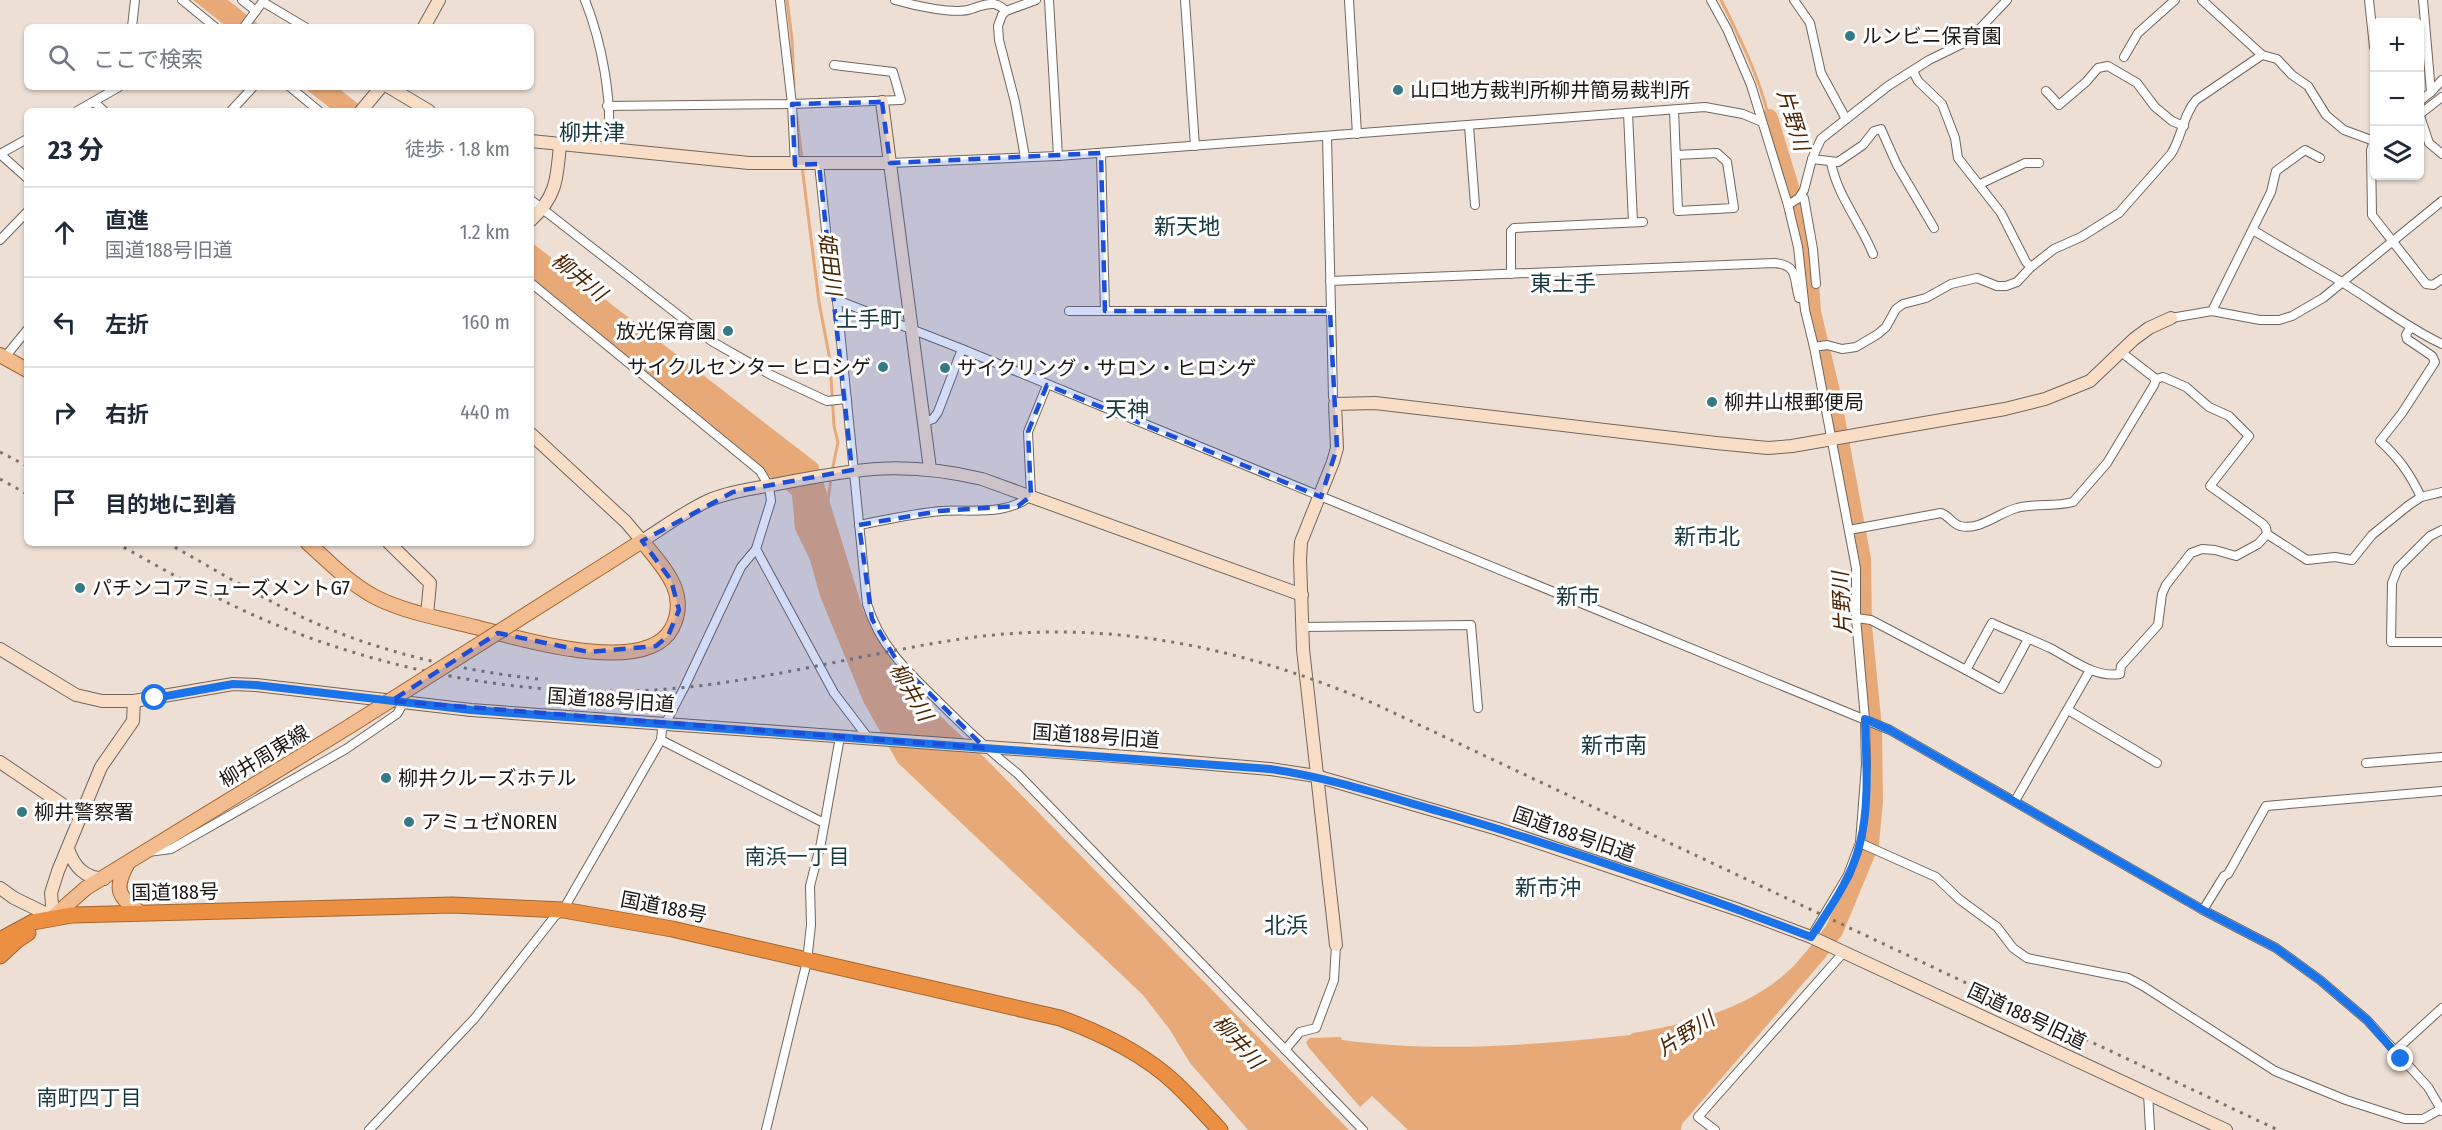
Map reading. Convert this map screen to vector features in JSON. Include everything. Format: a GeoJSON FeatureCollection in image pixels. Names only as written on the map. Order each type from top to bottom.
{"type":"FeatureCollection","features":[{"type":"Feature","properties":{"kind":"highway","name":"国道188号"},"geometry":{"type":"LineString","coordinates":[[0,940],[33,922],[53,917],[452,906],[563,910],[672,929],[807,962],[1039,1013],[1078,1025],[1121,1045],[1144,1059],[1175,1083],[1220,1130]]}},
{"type":"Feature","properties":{"kind":"highway"},"geometry":{"type":"LineString","coordinates":[[0,956],[16,941],[53,917]]}},
{"type":"Feature","properties":{"kind":"main road"},"geometry":{"type":"LineString","coordinates":[[3,356],[24,368]]}},
{"type":"Feature","properties":{"kind":"main road"},"geometry":{"type":"LineString","coordinates":[[311,546],[344,576],[376,597],[427,615],[560,649],[589,652],[642,650],[656,646],[668,636],[679,610],[677,594],[671,580],[642,541]]}},
{"type":"Feature","properties":{"kind":"main road","name":"柳井周東線"},"geometry":{"type":"LineString","coordinates":[[53,917],[86,888],[350,726],[642,541]]}},
{"type":"Feature","properties":{"kind":"main road"},"geometry":{"type":"LineString","coordinates":[[129,861],[120,877],[120,893],[123,901],[141,913]]}},
{"type":"Feature","properties":{"kind":"street"},"geometry":{"type":"LineString","coordinates":[[132,24],[135,0]]}},
{"type":"Feature","properties":{"kind":"street"},"geometry":{"type":"LineString","coordinates":[[182,0],[211,24]]}},
{"type":"Feature","properties":{"kind":"street"},"geometry":{"type":"LineString","coordinates":[[242,0],[254,14]]}},
{"type":"Feature","properties":{"kind":"street"},"geometry":{"type":"LineString","coordinates":[[426,24],[439,0]]}},
{"type":"Feature","properties":{"kind":"street"},"geometry":{"type":"LineString","coordinates":[[585,0],[598,40],[607,106],[608,147]]}},
{"type":"Feature","properties":{"kind":"street"},"geometry":{"type":"LineString","coordinates":[[780,0],[800,165]]}},
{"type":"Feature","properties":{"kind":"street"},"geometry":{"type":"LineString","coordinates":[[895,0],[927,8],[956,10],[996,4],[1006,11]]}},
{"type":"Feature","properties":{"kind":"street"},"geometry":{"type":"LineString","coordinates":[[1025,157],[1015,102],[999,40],[999,22],[1006,11],[1036,0]]}},
{"type":"Feature","properties":{"kind":"street"},"geometry":{"type":"LineString","coordinates":[[1048,0],[1058,156]]}},
{"type":"Feature","properties":{"kind":"street"},"geometry":{"type":"LineString","coordinates":[[1185,0],[1195,146]]}},
{"type":"Feature","properties":{"kind":"street"},"geometry":{"type":"LineString","coordinates":[[1349,0],[1357,134]]}},
{"type":"Feature","properties":{"kind":"street"},"geometry":{"type":"LineString","coordinates":[[1711,0],[1743,66],[1762,122],[1795,200],[1804,302],[1820,346],[1832,440],[1856,568],[1867,720],[1862,843],[1814,939]]}},
{"type":"Feature","properties":{"kind":"street"},"geometry":{"type":"LineString","coordinates":[[1794,0],[1810,23],[1821,73],[1846,119]]}},
{"type":"Feature","properties":{"kind":"street"},"geometry":{"type":"LineString","coordinates":[[2124,57],[2138,33],[2175,0]]}},
{"type":"Feature","properties":{"kind":"street"},"geometry":{"type":"LineString","coordinates":[[2202,0],[2262,55],[2277,59],[2292,75],[2308,86],[2326,115],[2344,130],[2370,140]]}},
{"type":"Feature","properties":{"kind":"street"},"geometry":{"type":"LineString","coordinates":[[2368,0],[2370,18]]}},
{"type":"Feature","properties":{"kind":"street"},"geometry":{"type":"LineString","coordinates":[[2423,0],[2423,18]]}},
{"type":"Feature","properties":{"kind":"street"},"geometry":{"type":"LineString","coordinates":[[246,24],[263,1],[300,24]]}},
{"type":"Feature","properties":{"kind":"street"},"geometry":{"type":"LineString","coordinates":[[1795,200],[1821,139],[1868,101],[1949,49],[1968,41],[2005,1]]}},
{"type":"Feature","properties":{"kind":"street"},"geometry":{"type":"LineString","coordinates":[[1820,346],[1842,350],[1856,347],[1886,327],[1896,309],[1903,304],[1926,298],[1951,284],[1977,278],[1997,286],[2017,282],[2031,267],[2054,249],[2081,237],[2119,213],[2171,154],[2177,145],[2188,109],[2196,100],[2262,55]]}},
{"type":"Feature","properties":{"kind":"street"},"geometry":{"type":"LineString","coordinates":[[607,106],[901,100],[893,72],[834,65]]}},
{"type":"Feature","properties":{"kind":"street"},"geometry":{"type":"LineString","coordinates":[[2046,91],[2059,105],[2086,82],[2098,68],[2108,66],[2137,83],[2155,107],[2172,121],[2184,126]]}},
{"type":"Feature","properties":{"kind":"street"},"geometry":{"type":"LineString","coordinates":[[1913,71],[1918,81],[1942,104],[1955,138],[1958,158],[2001,213],[2026,262],[2031,267]]}},
{"type":"Feature","properties":{"kind":"street"},"geometry":{"type":"LineString","coordinates":[[2424,71],[2431,92]]}},
{"type":"Feature","properties":{"kind":"street"},"geometry":{"type":"LineString","coordinates":[[2424,98],[2442,80]]}},
{"type":"Feature","properties":{"kind":"street"},"geometry":{"type":"LineString","coordinates":[[83,108],[113,90]]}},
{"type":"Feature","properties":{"kind":"street"},"geometry":{"type":"LineString","coordinates":[[234,108],[250,90]]}},
{"type":"Feature","properties":{"kind":"street"},"geometry":{"type":"LineString","coordinates":[[294,90],[315,108]]}},
{"type":"Feature","properties":{"kind":"street"},"geometry":{"type":"LineString","coordinates":[[363,108],[378,90]]}},
{"type":"Feature","properties":{"kind":"street"},"geometry":{"type":"LineString","coordinates":[[394,90],[424,108]]}},
{"type":"Feature","properties":{"kind":"street"},"geometry":{"type":"LineString","coordinates":[[2424,112],[2442,97]]}},
{"type":"Feature","properties":{"kind":"street"},"geometry":{"type":"LineString","coordinates":[[94,102],[101,108]]}},
{"type":"Feature","properties":{"kind":"street"},"geometry":{"type":"LineString","coordinates":[[882,102],[930,469]]}},
{"type":"Feature","properties":{"kind":"street"},"geometry":{"type":"LineString","coordinates":[[534,141],[749,163],[800,165],[1058,156],[1704,108],[1725,109],[1762,122]]}},
{"type":"Feature","properties":{"kind":"street"},"geometry":{"type":"LineString","coordinates":[[1674,110],[1678,211],[1734,208],[1727,162],[1717,153],[1676,155]]}},
{"type":"Feature","properties":{"kind":"street"},"geometry":{"type":"LineString","coordinates":[[1628,113],[1633,222]]}},
{"type":"Feature","properties":{"kind":"street"},"geometry":{"type":"LineString","coordinates":[[1469,126],[1475,205]]}},
{"type":"Feature","properties":{"kind":"street"},"geometry":{"type":"LineString","coordinates":[[2424,126],[2429,143],[2442,154]]}},
{"type":"Feature","properties":{"kind":"street"},"geometry":{"type":"LineString","coordinates":[[1812,159],[1838,162],[1857,150],[1874,131],[1881,129],[1897,165],[1934,228]]}},
{"type":"Feature","properties":{"kind":"street"},"geometry":{"type":"LineString","coordinates":[[1285,1050],[1300,1032],[1316,1028],[1334,980],[1336,945],[1302,627],[1301,542],[1320,497],[1336,448],[1330,311],[1327,136]]}},
{"type":"Feature","properties":{"kind":"street"},"geometry":{"type":"LineString","coordinates":[[24,141],[0,154],[24,175]]}},
{"type":"Feature","properties":{"kind":"street"},"geometry":{"type":"LineString","coordinates":[[534,218],[543,210],[550,199],[555,184],[560,144]]}},
{"type":"Feature","properties":{"kind":"street"},"geometry":{"type":"LineString","coordinates":[[2212,311],[2271,192],[2276,171],[2305,150],[2320,158]]}},
{"type":"Feature","properties":{"kind":"street"},"geometry":{"type":"LineString","coordinates":[[1101,153],[1105,311]]}},
{"type":"Feature","properties":{"kind":"street"},"geometry":{"type":"LineString","coordinates":[[1831,163],[1841,196],[1864,231],[1873,254]]}},
{"type":"Feature","properties":{"kind":"street"},"geometry":{"type":"LineString","coordinates":[[1980,184],[2025,163],[2039,163]]}},
{"type":"Feature","properties":{"kind":"street"},"geometry":{"type":"LineString","coordinates":[[819,164],[828,249],[837,300],[867,604],[872,619],[897,661],[980,747],[1017,773],[1363,1130]]}},
{"type":"Feature","properties":{"kind":"street"},"geometry":{"type":"LineString","coordinates":[[2372,180],[2372,214],[2391,241],[2426,285],[2433,285],[2442,279]]}},
{"type":"Feature","properties":{"kind":"street"},"geometry":{"type":"LineString","coordinates":[[1795,200],[1804,198],[1813,249],[1816,284]]}},
{"type":"Feature","properties":{"kind":"street"},"geometry":{"type":"LineString","coordinates":[[1335,404],[1375,403],[1742,446],[1792,446],[2005,409],[2045,399],[2090,381],[2149,328],[2171,318],[2212,311],[2260,320],[2279,320],[2305,310],[2442,201]]}},
{"type":"Feature","properties":{"kind":"street"},"geometry":{"type":"LineString","coordinates":[[534,202],[713,342],[771,375],[827,401],[845,399]]}},
{"type":"Feature","properties":{"kind":"street"},"geometry":{"type":"LineString","coordinates":[[0,240],[24,215]]}},
{"type":"Feature","properties":{"kind":"street"},"geometry":{"type":"LineString","coordinates":[[1511,274],[1511,231],[1514,228],[1643,222]]}},
{"type":"Feature","properties":{"kind":"street"},"geometry":{"type":"LineString","coordinates":[[2253,230],[2342,282],[2410,328],[2442,344]]}},
{"type":"Feature","properties":{"kind":"street"},"geometry":{"type":"LineString","coordinates":[[1330,281],[1787,264],[1793,269],[1799,297],[1804,302]]}},
{"type":"Feature","properties":{"kind":"street"},"geometry":{"type":"LineString","coordinates":[[369,1130],[475,1018],[555,916],[563,910],[661,740],[666,723],[741,567],[756,549],[770,511],[773,485],[760,471],[534,285]]}},
{"type":"Feature","properties":{"kind":"street"},"geometry":{"type":"LineString","coordinates":[[837,300],[913,329],[1877,724],[2203,910],[2276,948],[2351,1006],[2428,1087],[2441,1110],[2432,1116],[2416,1120],[2346,1100],[2266,1066],[2144,986],[2128,978],[2027,958],[2013,948],[1997,927],[1959,899],[1936,877],[1862,843]]}},
{"type":"Feature","properties":{"kind":"street"},"geometry":{"type":"LineString","coordinates":[[1069,311],[1330,311]]}},
{"type":"Feature","properties":{"kind":"street"},"geometry":{"type":"LineString","coordinates":[[2410,328],[2406,335],[2407,339],[2432,356],[2435,362],[2402,414],[2380,441],[2399,458],[2421,497]]}},
{"type":"Feature","properties":{"kind":"street"},"geometry":{"type":"LineString","coordinates":[[3,356],[24,333]]}},
{"type":"Feature","properties":{"kind":"street"},"geometry":{"type":"LineString","coordinates":[[924,422],[933,419],[938,412],[962,349]]}},
{"type":"Feature","properties":{"kind":"street"},"geometry":{"type":"LineString","coordinates":[[2121,352],[2156,379]]}},
{"type":"Feature","properties":{"kind":"street"},"geometry":{"type":"LineString","coordinates":[[2156,379],[2163,377],[2186,387],[2209,407],[2229,416],[2249,436],[2210,486],[2263,524],[2267,534],[2307,560],[2335,557],[2352,560],[2372,535],[2421,497],[2442,492]]}},
{"type":"Feature","properties":{"kind":"street"},"geometry":{"type":"LineString","coordinates":[[1849,530],[1941,513],[1950,516],[1961,527],[1974,525],[2018,508],[2073,502],[2107,463],[2156,379]]}},
{"type":"Feature","properties":{"kind":"street"},"geometry":{"type":"LineString","coordinates":[[1031,496],[1028,432],[1047,385]]}},
{"type":"Feature","properties":{"kind":"street"},"geometry":{"type":"LineString","coordinates":[[534,437],[626,522],[642,541],[709,500],[733,492],[853,470],[908,467],[982,479],[1302,595]]}},
{"type":"Feature","properties":{"kind":"street"},"geometry":{"type":"LineString","coordinates":[[859,525],[940,511],[988,511],[1018,506],[1031,496]]}},
{"type":"Feature","properties":{"kind":"street"},"geometry":{"type":"LineString","coordinates":[[2442,530],[2430,536],[2398,568],[2392,583],[2391,642],[2442,642]]}},
{"type":"Feature","properties":{"kind":"street"},"geometry":{"type":"LineString","coordinates":[[1966,670],[1992,623],[2090,670],[2110,676],[2120,674],[2121,666],[2158,625],[2162,594],[2166,585],[2191,553],[2209,549],[2236,556],[2258,544],[2267,534]]}},
{"type":"Feature","properties":{"kind":"street"},"geometry":{"type":"LineString","coordinates":[[392,546],[430,583],[427,615]]}},
{"type":"Feature","properties":{"kind":"street"},"geometry":{"type":"LineString","coordinates":[[756,549],[834,693],[873,740]]}},
{"type":"Feature","properties":{"kind":"street"},"geometry":{"type":"LineString","coordinates":[[1860,618],[1966,670],[2001,690],[2028,639]]}},
{"type":"Feature","properties":{"kind":"street"},"geometry":{"type":"LineString","coordinates":[[1302,627],[1471,625],[1478,708]]}},
{"type":"Feature","properties":{"kind":"street","name":"国道188号旧道"},"geometry":{"type":"LineString","coordinates":[[0,649],[76,695],[102,700],[134,701],[233,684],[471,710],[1270,769],[1317,776],[1498,829],[1739,910],[1814,939],[2226,1130]]}},
{"type":"Feature","properties":{"kind":"street"},"geometry":{"type":"LineString","coordinates":[[2014,801],[2090,670]]}},
{"type":"Feature","properties":{"kind":"street"},"geometry":{"type":"LineString","coordinates":[[53,917],[51,893],[101,767],[134,721],[134,701]]}},
{"type":"Feature","properties":{"kind":"street"},"geometry":{"type":"LineString","coordinates":[[144,852],[171,849],[346,748],[397,714],[404,702]]}},
{"type":"Feature","properties":{"kind":"street"},"geometry":{"type":"LineString","coordinates":[[2068,710],[2157,763]]}},
{"type":"Feature","properties":{"kind":"street"},"geometry":{"type":"LineString","coordinates":[[766,1130],[807,962],[811,925],[810,886],[840,737]]}},
{"type":"Feature","properties":{"kind":"street"},"geometry":{"type":"LineString","coordinates":[[661,740],[824,822]]}},
{"type":"Feature","properties":{"kind":"street"},"geometry":{"type":"LineString","coordinates":[[2366,764],[2442,757]]}},
{"type":"Feature","properties":{"kind":"street"},"geometry":{"type":"LineString","coordinates":[[0,762],[81,817]]}},
{"type":"Feature","properties":{"kind":"street"},"geometry":{"type":"LineString","coordinates":[[2203,910],[2224,876],[2228,874],[2266,806],[2442,791]]}},
{"type":"Feature","properties":{"kind":"street"},"geometry":{"type":"LineString","coordinates":[[68,849],[75,865],[83,873],[104,879]]}},
{"type":"Feature","properties":{"kind":"street"},"geometry":{"type":"LineString","coordinates":[[0,888],[53,917]]}},
{"type":"Feature","properties":{"kind":"street"},"geometry":{"type":"LineString","coordinates":[[1715,1130],[1698,1116],[1842,951]]}},
{"type":"Feature","properties":{"kind":"street"},"geometry":{"type":"LineString","coordinates":[[2396,1051],[2442,1008]]}},
{"type":"Feature","properties":{"kind":"street"},"geometry":{"type":"LineString","coordinates":[[2148,1093],[2150,1130]]}},
{"type":"Feature","properties":{"kind":"highlighted area"},"geometry":{"type":"Polygon","coordinates":[[[882,102],[890,163],[1101,153],[1105,311],[1330,311],[1337,448],[1321,497],[1047,385],[1028,432],[1031,496],[1018,506],[940,511],[859,525],[872,619],[897,661],[985,748],[391,701],[498,633],[589,652],[656,646],[668,636],[679,610],[671,580],[642,541],[733,492],[852,470],[819,164],[795,165],[792,104],[882,102]]]}},
{"type":"Feature","properties":{"kind":"water"},"geometry":{"type":"Polygon","coordinates":[[[193,0],[228,0],[258,24],[223,24],[193,0]]]}},
{"type":"Feature","properties":{"kind":"water"},"geometry":{"type":"Polygon","coordinates":[[[307,90],[341,90],[363,108],[330,108],[307,90]]]}},
{"type":"Feature","properties":{"kind":"water","name":"柳井川"},"geometry":{"type":"Polygon","coordinates":[[[534,244],[818,464],[863,610],[892,662],[936,712],[989,762],[1349,1130],[1248,1130],[1190,1063],[1170,1030],[1143,995],[898,763],[864,703],[820,596],[810,560],[795,529],[792,495],[534,280],[534,244]]]}},
{"type":"Feature","properties":{"kind":"water"},"geometry":{"type":"Polygon","coordinates":[[[1838,909],[1850,911],[1842,934],[1825,958],[1682,1124],[1681,1130],[1408,1130],[1372,1096],[1360,1107],[1306,1042],[1310,1038],[1341,1037],[1342,1040],[1378,1044],[1486,1046],[1630,1035],[1678,1024],[1723,1010],[1764,990],[1799,960],[1838,909]]]}},
{"type":"Feature","properties":{"kind":"waterway","name":"姫田川"},"geometry":{"type":"LineString","coordinates":[[787,0],[794,85]]}},
{"type":"Feature","properties":{"kind":"waterway","name":"片野川"},"geometry":{"type":"LineString","coordinates":[[1721,0],[1754,72],[1769,118]]}},
{"type":"Feature","properties":{"kind":"waterway","name":"姫田川"},"geometry":{"type":"LineString","coordinates":[[797,118],[802,159]]}},
{"type":"Feature","properties":{"kind":"waterway","name":"片野川"},"geometry":{"type":"LineString","coordinates":[[1769,118],[1797,210],[1808,256],[1812,312],[1830,387],[1862,559],[1863,626],[1873,728],[1874,801],[1870,844],[1834,931]]}},
{"type":"Feature","properties":{"kind":"waterway","name":"姫田川"},"geometry":{"type":"LineString","coordinates":[[802,166],[819,302],[830,360],[834,426],[838,442],[832,471]]}},
{"type":"Feature","properties":{"kind":"waterway","name":"姫田川"},"geometry":{"type":"LineString","coordinates":[[828,501],[831,478]]}},
{"type":"Feature","properties":{"kind":"railway"},"geometry":{"type":"LineString","coordinates":[[0,452],[24,464]]}},
{"type":"Feature","properties":{"kind":"railway"},"geometry":{"type":"LineString","coordinates":[[0,479],[24,492]]}},
{"type":"Feature","properties":{"kind":"railway"},"geometry":{"type":"LineString","coordinates":[[121,546],[232,605],[278,626],[326,643],[375,659],[426,671],[478,681],[529,687],[581,691],[671,689],[750,678],[948,641],[1004,634],[1059,632],[1113,634],[1166,641],[1271,666],[1323,683],[1375,704],[2278,1130]]}},
{"type":"Feature","properties":{"kind":"railway"},"geometry":{"type":"LineString","coordinates":[[172,546],[283,608],[357,639],[446,664],[538,679]]}},
{"type":"Feature","properties":{"kind":"place","name":"ルンビニ保育園"},"geometry":{"type":"Point","coordinates":[1850,36]}},
{"type":"Feature","properties":{"kind":"place","name":"山口地方裁判所柳井簡易裁判所"},"geometry":{"type":"Point","coordinates":[1398,90]}},
{"type":"Feature","properties":{"kind":"place","name":"放光保育園"},"geometry":{"type":"Point","coordinates":[728,331]}},
{"type":"Feature","properties":{"kind":"place","name":"サイクルセンター ヒロシゲ"},"geometry":{"type":"Point","coordinates":[883,367]}},
{"type":"Feature","properties":{"kind":"place","name":"サイクリング・サロン・ヒロシゲ"},"geometry":{"type":"Point","coordinates":[945,368]}},
{"type":"Feature","properties":{"kind":"place","name":"柳井山根郵便局"},"geometry":{"type":"Point","coordinates":[1712,402]}},
{"type":"Feature","properties":{"kind":"place","name":"パチンコアミューズメントG7"},"geometry":{"type":"Point","coordinates":[80,588]}},
{"type":"Feature","properties":{"kind":"place","name":"柳井クルーズホテル"},"geometry":{"type":"Point","coordinates":[386,778]}},
{"type":"Feature","properties":{"kind":"place","name":"柳井警察署"},"geometry":{"type":"Point","coordinates":[22,812]}},
{"type":"Feature","properties":{"kind":"place","name":"アミュゼNOREN"},"geometry":{"type":"Point","coordinates":[409,822]}},
{"type":"Feature","properties":{"kind":"district","name":"柳井津"},"geometry":{"type":"Point","coordinates":[592,132]}},
{"type":"Feature","properties":{"kind":"district","name":"新天地"},"geometry":{"type":"Point","coordinates":[1187,226]}},
{"type":"Feature","properties":{"kind":"district","name":"東土手"},"geometry":{"type":"Point","coordinates":[1563,283]}},
{"type":"Feature","properties":{"kind":"district","name":"土手町"},"geometry":{"type":"Point","coordinates":[869,319]}},
{"type":"Feature","properties":{"kind":"district","name":"天神"},"geometry":{"type":"Point","coordinates":[1127,409]}},
{"type":"Feature","properties":{"kind":"district","name":"新市北"},"geometry":{"type":"Point","coordinates":[1707,536]}},
{"type":"Feature","properties":{"kind":"district","name":"新市"},"geometry":{"type":"Point","coordinates":[1578,596]}},
{"type":"Feature","properties":{"kind":"district","name":"新市南"},"geometry":{"type":"Point","coordinates":[1614,745]}},
{"type":"Feature","properties":{"kind":"district","name":"南浜一丁目"},"geometry":{"type":"Point","coordinates":[797,857]}},
{"type":"Feature","properties":{"kind":"district","name":"新市沖"},"geometry":{"type":"Point","coordinates":[1548,887]}},
{"type":"Feature","properties":{"kind":"district","name":"北浜"},"geometry":{"type":"Point","coordinates":[1286,925]}},
{"type":"Feature","properties":{"kind":"district","name":"南町四丁目"},"geometry":{"type":"Point","coordinates":[89,1098]}},
{"type":"Feature","properties":{"kind":"route"},"geometry":{"type":"LineString","coordinates":[[155,698],[208,687],[233,684],[256,685],[471,710],[1270,769],[1317,776],[1498,829],[1739,910],[1811,937],[1848,875],[1860,843],[1865,794],[1865,719],[1890,730],[2203,910],[2230,925],[2257,936],[2276,948],[2320,980],[2367,1020],[2401,1059]]}}]}
